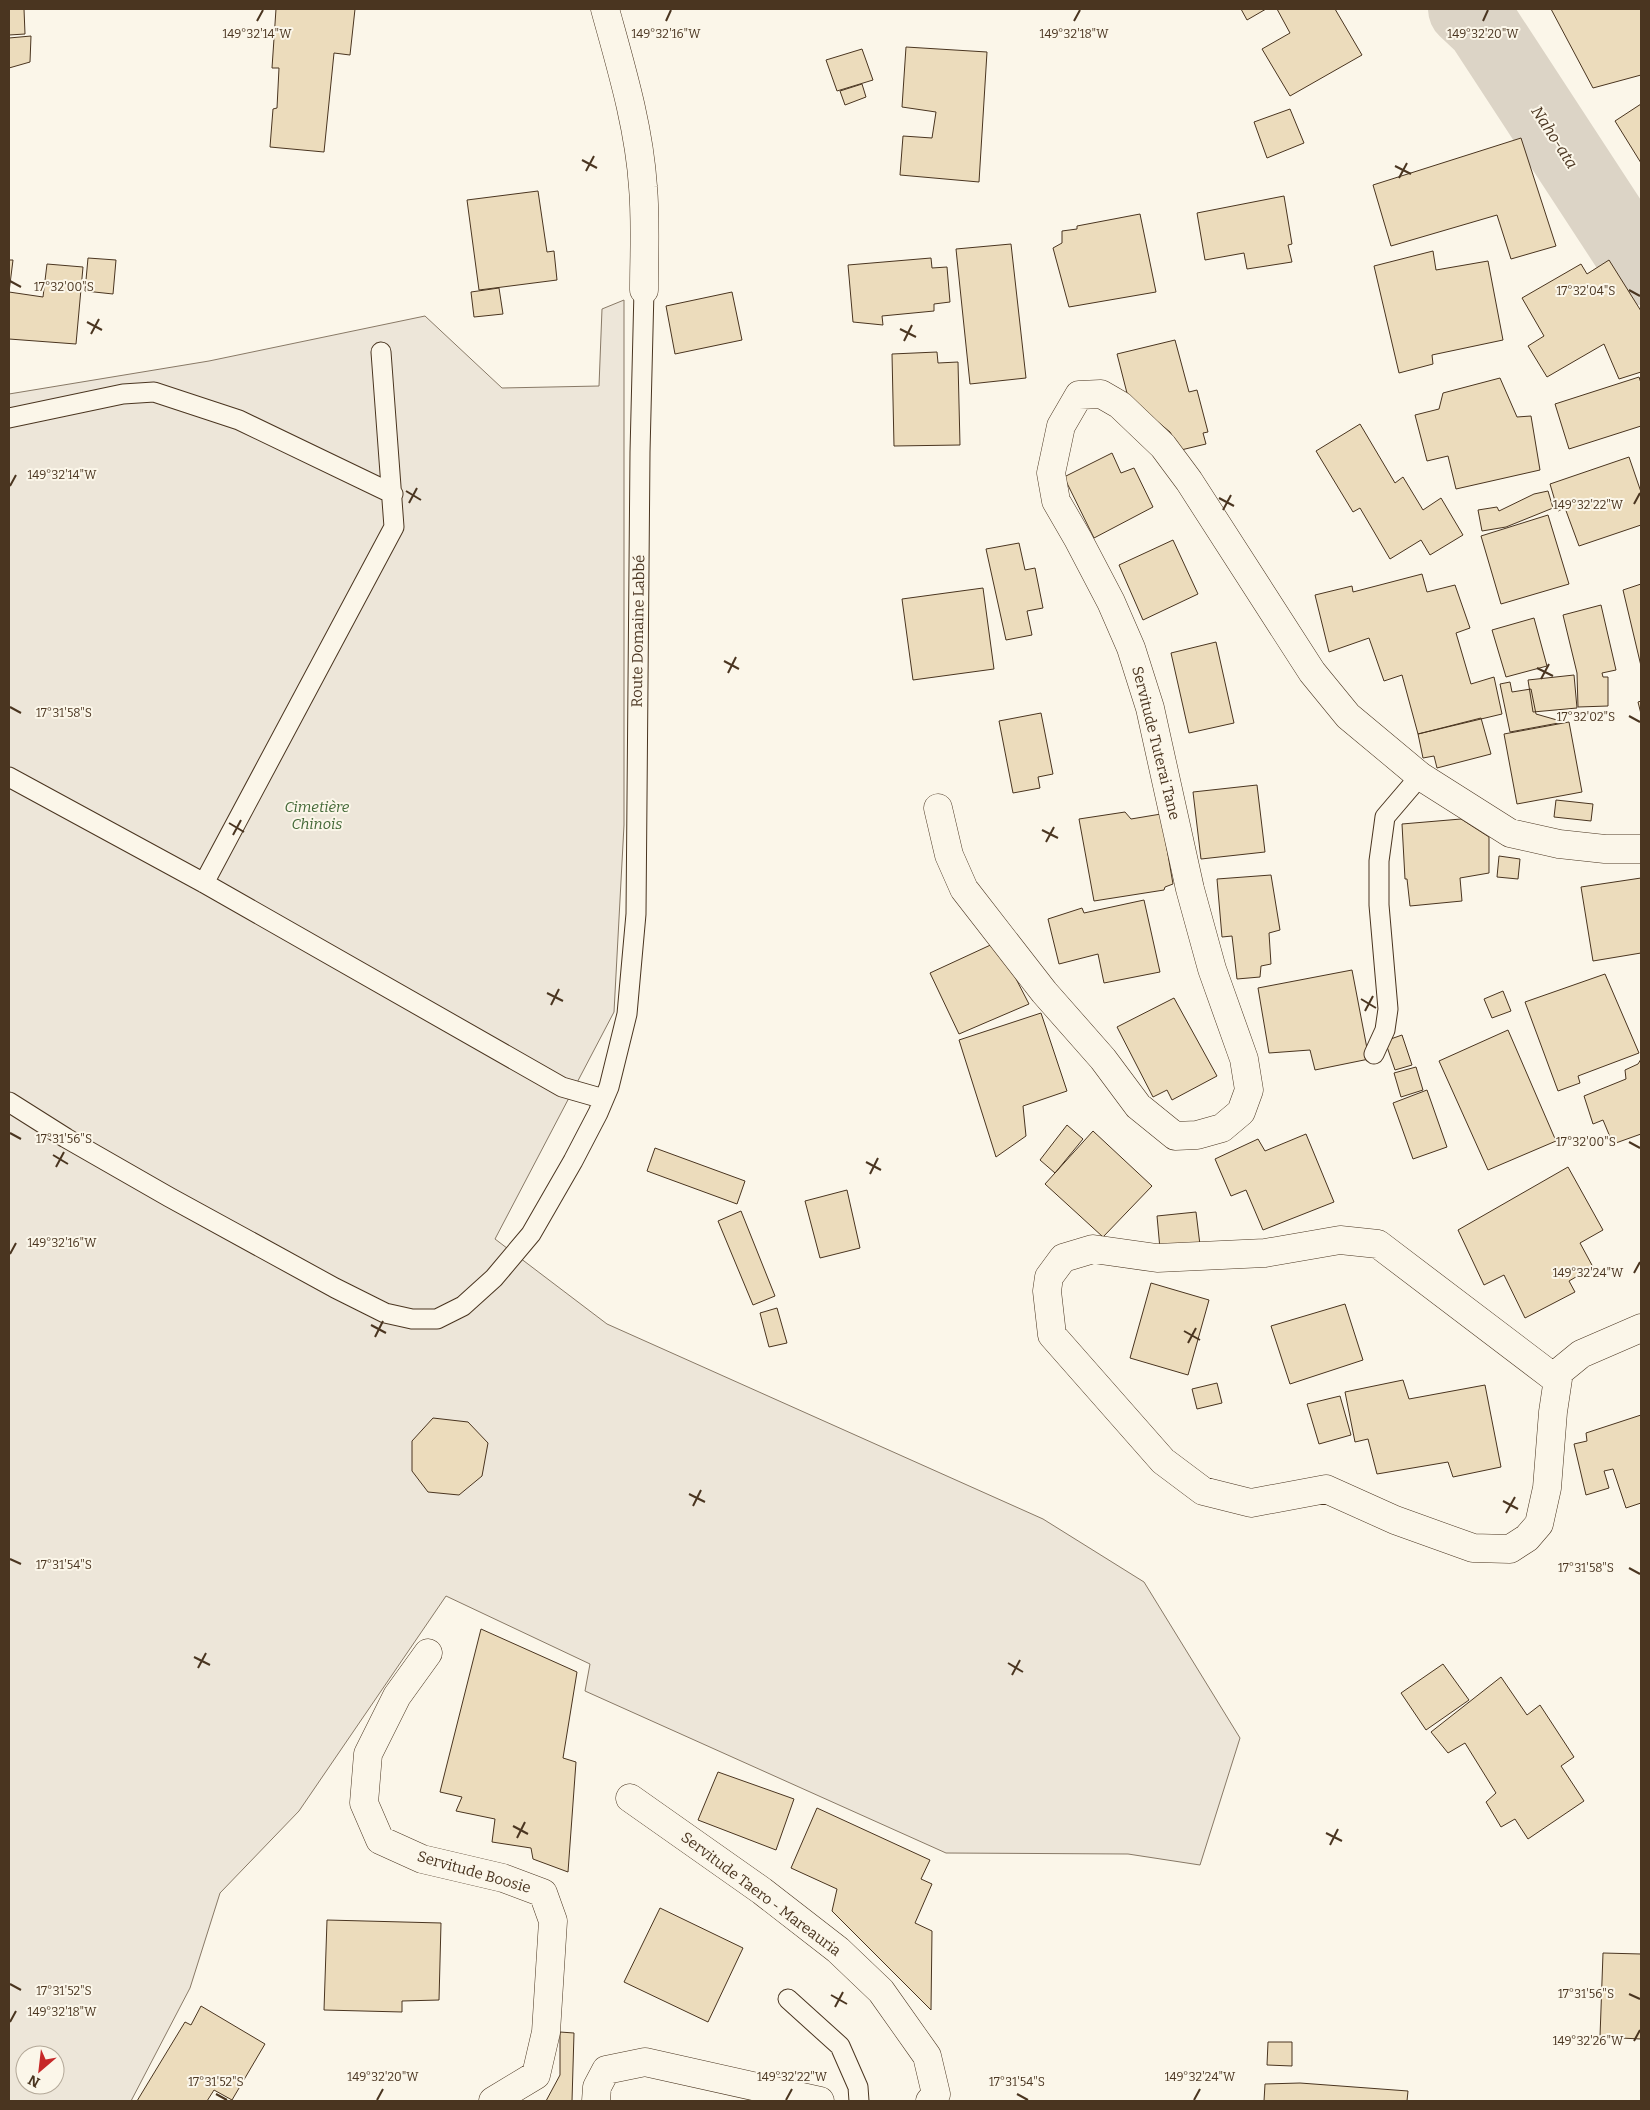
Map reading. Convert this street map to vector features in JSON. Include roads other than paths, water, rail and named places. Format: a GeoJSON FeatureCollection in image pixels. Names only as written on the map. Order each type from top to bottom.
{"type":"FeatureCollection","features":[{"type":"Feature","properties":{"kind":"street","name":"Route Domaine Labbé"},"geometry":{"type":"LineString","coordinates":[[605,9],[626,86],[639,148],[643,188],[644,290]]}},
{"type":"Feature","properties":{"kind":"street","name":"Servitude Tuterai Tane"},"geometry":{"type":"LineString","coordinates":[[938,808],[949,855],[964,889],[1044,992],[1103,1059],[1138,1106],[1175,1136],[1197,1136],[1222,1128],[1241,1112],[1249,1090],[1244,1059],[1212,969],[1190,889],[1150,708],[1131,648],[1111,602],[1056,501],[1051,473],[1061,426],[1080,395],[1101,394],[1120,405],[1163,446],[1194,489],[1312,672],[1348,716],[1420,776],[1510,833],[1559,844],[1605,849],[1641,849]]}},
{"type":"Feature","properties":{"kind":"street"},"geometry":{"type":"LineString","coordinates":[[1557,1380],[1378,1244],[1340,1240],[1264,1253],[1157,1258],[1093,1249],[1063,1258],[1049,1277],[1047,1290],[1052,1335],[1163,1461],[1203,1491],[1251,1503],[1326,1489],[1395,1520],[1473,1548],[1510,1549],[1527,1538],[1539,1524],[1547,1488],[1559,1372],[1581,1354],[1641,1328]]}},
{"type":"Feature","properties":{"kind":"street","name":"Servitude Boosie"},"geometry":{"type":"LineString","coordinates":[[428,1653],[397,1696],[368,1754],[364,1802],[380,1840],[422,1859],[503,1878],[543,1893],[553,1921],[546,2032],[536,2075],[493,2101]]}},
{"type":"Feature","properties":{"kind":"street","name":"Servitude Taero - Mareauria"},"geometry":{"type":"LineString","coordinates":[[630,1798],[762,1891],[838,1950],[881,1991],[927,2056],[936,2094],[930,2101]]}},
{"type":"Feature","properties":{"kind":"street"},"geometry":{"type":"LineString","coordinates":[[596,2101],[597,2086],[606,2070],[645,2062],[820,2101]]}},
{"type":"Feature","properties":{"kind":"lane","name":"Route Domaine Labbé"},"geometry":{"type":"LineString","coordinates":[[9,1102],[66,1138],[169,1197],[335,1288],[385,1313],[412,1319],[437,1319],[463,1306],[494,1278],[529,1236],[574,1161],[604,1099],[627,1014],[636,914],[639,481],[644,290]]}},
{"type":"Feature","properties":{"kind":"lane"},"geometry":{"type":"LineString","coordinates":[[204,883],[394,527],[381,352]]}},
{"type":"Feature","properties":{"kind":"lane"},"geometry":{"type":"LineString","coordinates":[[9,418],[123,394],[154,392],[239,420],[393,494]]}},
{"type":"Feature","properties":{"kind":"lane"},"geometry":{"type":"LineString","coordinates":[[9,776],[204,883],[562,1087],[604,1099]]}},
{"type":"Feature","properties":{"kind":"lane"},"geometry":{"type":"LineString","coordinates":[[1374,1054],[1385,1030],[1388,1009],[1379,888],[1379,861],[1385,816],[1420,776]]}},
{"type":"Feature","properties":{"kind":"lane"},"geometry":{"type":"LineString","coordinates":[[788,1999],[840,2046],[858,2088],[859,2101]]}},
{"type":"Feature","properties":{"kind":"waterway","name":"Naho-ata"},"geometry":{"type":"LineString","coordinates":[[1465,9],[1483,26],[1641,268]]}},
{"type":"Feature","properties":{"kind":"park label","name":"Cimetière Chinois"},"geometry":{"type":"Point","coordinates":[317,816]}}]}
